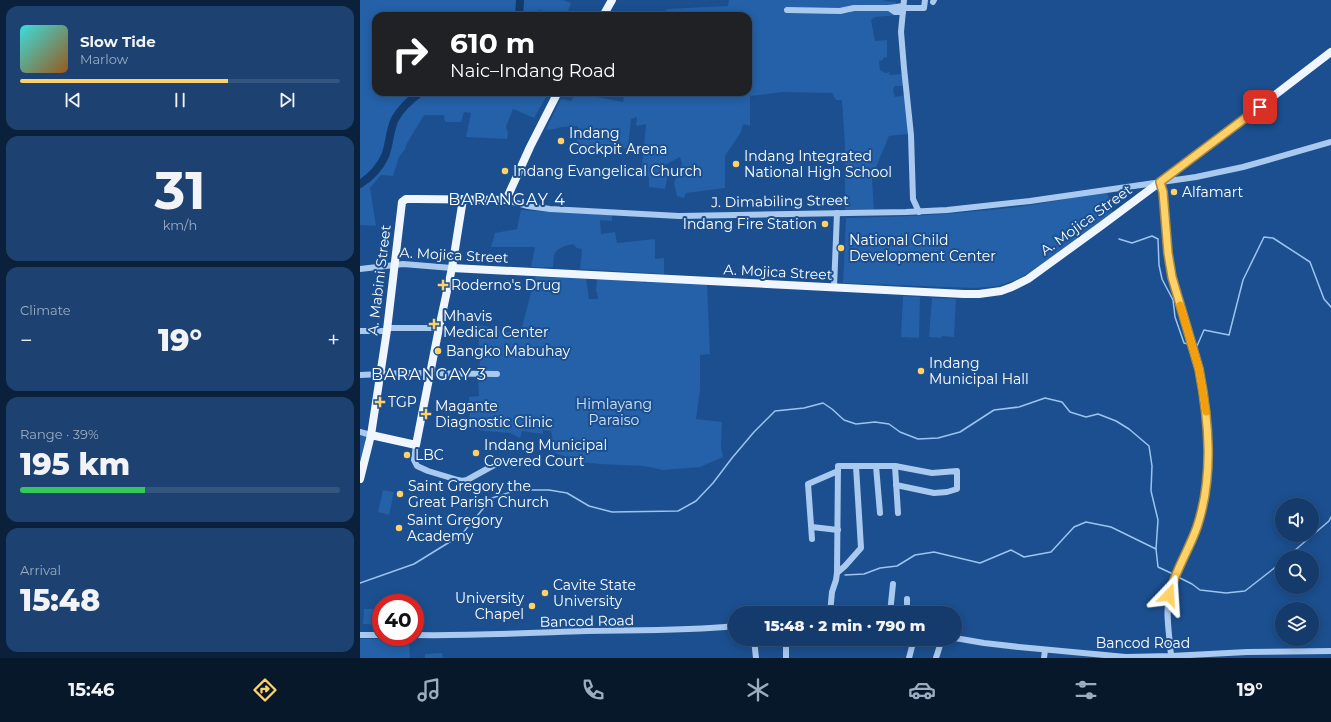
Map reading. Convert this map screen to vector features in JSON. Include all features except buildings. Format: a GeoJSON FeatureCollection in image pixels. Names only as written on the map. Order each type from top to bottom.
{"type":"FeatureCollection","features":[{"type":"Feature","properties":{"kind":"main road"},"geometry":{"type":"LineString","coordinates":[[605,12],[612,0]]}},
{"type":"Feature","properties":{"kind":"main road","name":"A. Mojica Street"},"geometry":{"type":"LineString","coordinates":[[452,268],[972,294],[1007,289],[1024,281],[1101,226],[1331,52]]}},
{"type":"Feature","properties":{"kind":"main road"},"geometry":{"type":"LineString","coordinates":[[506,200],[540,126],[556,96]]}},
{"type":"Feature","properties":{"kind":"main road","name":"J. Dimabiling Street"},"geometry":{"type":"LineString","coordinates":[[402,202],[408,199],[506,200]]}},
{"type":"Feature","properties":{"kind":"main road"},"geometry":{"type":"LineString","coordinates":[[371,435],[416,445],[452,268],[463,199]]}},
{"type":"Feature","properties":{"kind":"main road","name":"A. Mabini Street"},"geometry":{"type":"LineString","coordinates":[[360,479],[361,470],[371,435],[387,330],[402,202]]}},
{"type":"Feature","properties":{"kind":"street"},"geometry":{"type":"LineString","coordinates":[[787,10],[840,11],[857,8],[889,8],[903,6],[924,8],[925,0]]}},
{"type":"Feature","properties":{"kind":"street"},"geometry":{"type":"LineString","coordinates":[[903,6],[902,39],[910,135],[913,198],[919,212]]}},
{"type":"Feature","properties":{"kind":"street","name":"J. Dimabiling Street"},"geometry":{"type":"LineString","coordinates":[[506,200],[539,208],[698,216],[919,212],[1030,201],[1196,177],[1243,167],[1331,142]]}},
{"type":"Feature","properties":{"kind":"street"},"geometry":{"type":"LineString","coordinates":[[1160,182],[1163,192],[1168,253],[1172,277],[1199,369],[1208,432],[1208,472],[1203,503],[1197,528],[1169,595],[1168,607],[1171,656]]}},
{"type":"Feature","properties":{"kind":"street"},"geometry":{"type":"LineString","coordinates":[[834,288],[837,213]]}},
{"type":"Feature","properties":{"kind":"street","name":"A. Mojica Street"},"geometry":{"type":"LineString","coordinates":[[360,269],[394,265],[452,268]]}},
{"type":"Feature","properties":{"kind":"street"},"geometry":{"type":"LineString","coordinates":[[360,331],[387,330],[389,328],[439,328]]}},
{"type":"Feature","properties":{"kind":"street"},"geometry":{"type":"LineString","coordinates":[[360,376],[430,373],[497,374]]}},
{"type":"Feature","properties":{"kind":"street"},"geometry":{"type":"LineString","coordinates":[[360,432],[371,435]]}},
{"type":"Feature","properties":{"kind":"street"},"geometry":{"type":"LineString","coordinates":[[416,445],[414,460],[417,466],[436,474],[460,481],[467,480],[496,464]]}},
{"type":"Feature","properties":{"kind":"street"},"geometry":{"type":"LineString","coordinates":[[831,606],[832,592],[837,573],[838,466],[895,466],[929,473],[957,471],[956,489],[947,492],[934,493],[896,485]]}},
{"type":"Feature","properties":{"kind":"street"},"geometry":{"type":"LineString","coordinates":[[837,573],[860,548],[856,466]]}},
{"type":"Feature","properties":{"kind":"street"},"geometry":{"type":"LineString","coordinates":[[876,466],[880,513]]}},
{"type":"Feature","properties":{"kind":"street"},"geometry":{"type":"LineString","coordinates":[[895,466],[898,513]]}},
{"type":"Feature","properties":{"kind":"street"},"geometry":{"type":"LineString","coordinates":[[812,540],[808,484],[838,471]]}},
{"type":"Feature","properties":{"kind":"street"},"geometry":{"type":"LineString","coordinates":[[812,527],[838,530]]}},
{"type":"Feature","properties":{"kind":"street"},"geometry":{"type":"LineString","coordinates":[[891,606],[893,584]]}},
{"type":"Feature","properties":{"kind":"street"},"geometry":{"type":"LineString","coordinates":[[907,599],[907,606]]}},
{"type":"Feature","properties":{"kind":"street","name":"Bancod Road"},"geometry":{"type":"LineString","coordinates":[[424,635],[496,635],[587,631],[647,631],[728,627]]}},
{"type":"Feature","properties":{"kind":"street"},"geometry":{"type":"LineString","coordinates":[[360,635],[372,635]]}},
{"type":"Feature","properties":{"kind":"street","name":"Bancod Road"},"geometry":{"type":"LineString","coordinates":[[962,639],[1045,650],[1058,655],[1118,657],[1247,652],[1331,651]]}},
{"type":"Feature","properties":{"kind":"street"},"geometry":{"type":"LineString","coordinates":[[755,646],[756,658]]}},
{"type":"Feature","properties":{"kind":"street"},"geometry":{"type":"LineString","coordinates":[[786,646],[786,658]]}},
{"type":"Feature","properties":{"kind":"street"},"geometry":{"type":"LineString","coordinates":[[909,658],[912,646]]}},
{"type":"Feature","properties":{"kind":"street"},"geometry":{"type":"LineString","coordinates":[[936,658],[940,646]]}},
{"type":"Feature","properties":{"kind":"street"},"geometry":{"type":"LineString","coordinates":[[1044,658],[1045,650]]}},
{"type":"Feature","properties":{"kind":"green space"},"geometry":{"type":"Polygon","coordinates":[[[360,0],[563,0],[571,3],[568,12],[538,10],[538,12],[372,12],[372,96],[547,96],[534,118],[513,109],[506,127],[508,133],[507,139],[466,137],[471,113],[464,112],[461,122],[445,122],[444,115],[424,115],[399,157],[393,176],[381,175],[370,188],[376,226],[360,225],[360,0]]]}},
{"type":"Feature","properties":{"kind":"green space"},"geometry":{"type":"Polygon","coordinates":[[[729,0],[884,0],[896,2],[896,4],[889,6],[851,7],[841,10],[821,8],[821,13],[848,13],[859,10],[889,10],[894,8],[899,11],[898,15],[875,17],[871,20],[875,41],[887,40],[887,57],[879,61],[880,70],[885,73],[889,72],[890,75],[902,74],[904,86],[895,86],[893,90],[895,97],[905,95],[908,134],[889,136],[876,167],[875,176],[872,179],[874,210],[845,210],[845,146],[842,100],[836,100],[832,93],[783,92],[752,96],[752,12],[667,12],[667,9],[728,6],[729,0]],[[784,7],[787,12],[805,13],[802,8],[784,7]]]}},
{"type":"Feature","properties":{"kind":"green space"},"geometry":{"type":"Polygon","coordinates":[[[574,96],[592,96],[623,102],[624,96],[750,96],[750,126],[743,124],[741,132],[725,156],[725,188],[686,193],[684,198],[677,196],[674,183],[682,164],[680,157],[665,165],[668,174],[665,189],[649,187],[649,177],[641,176],[646,124],[636,126],[637,117],[631,119],[628,148],[577,151],[577,126],[549,130],[546,129],[561,99],[571,101],[574,96]]]}},
{"type":"Feature","properties":{"kind":"green space"},"geometry":{"type":"Polygon","coordinates":[[[1107,191],[1113,214],[1037,268],[1018,279],[998,286],[975,288],[843,283],[846,218],[974,212],[1040,204],[1107,191]]]}},
{"type":"Feature","properties":{"kind":"green space"},"geometry":{"type":"Polygon","coordinates":[[[521,210],[612,215],[612,221],[600,220],[601,234],[615,232],[617,243],[655,239],[655,259],[664,258],[664,274],[580,269],[582,249],[577,248],[573,244],[557,250],[554,255],[553,267],[531,267],[535,247],[491,247],[495,233],[517,229],[521,210]]]}},
{"type":"Feature","properties":{"kind":"green space","name":"Himlayang Paraiso"},"geometry":{"type":"Polygon","coordinates":[[[535,277],[586,278],[589,299],[598,299],[596,292],[597,279],[643,280],[644,283],[707,284],[710,354],[700,355],[700,390],[696,419],[722,422],[721,446],[723,457],[700,467],[663,470],[644,466],[599,464],[582,462],[555,453],[551,431],[543,430],[543,434],[522,431],[520,438],[510,433],[470,428],[469,397],[479,396],[478,377],[480,372],[478,325],[499,329],[503,332],[521,331],[535,277]]]}},
{"type":"Feature","properties":{"kind":"green space"},"geometry":{"type":"Polygon","coordinates":[[[903,296],[920,297],[919,338],[901,337],[903,296]]]}},
{"type":"Feature","properties":{"kind":"green space"},"geometry":{"type":"Polygon","coordinates":[[[932,298],[956,299],[954,337],[929,337],[932,298]]]}},
{"type":"Feature","properties":{"kind":"green space"},"geometry":{"type":"Polygon","coordinates":[[[360,435],[366,436],[360,464],[360,435]]]}},
{"type":"Feature","properties":{"kind":"green space"},"geometry":{"type":"Polygon","coordinates":[[[383,490],[394,492],[389,515],[378,512],[383,490]]]}},
{"type":"Feature","properties":{"kind":"green space"},"geometry":{"type":"Polygon","coordinates":[[[364,609],[372,609],[372,624],[363,624],[364,609]]]}},
{"type":"Feature","properties":{"kind":"green space"},"geometry":{"type":"Polygon","coordinates":[[[360,639],[372,639],[372,646],[409,646],[410,658],[360,658],[360,639]]]}},
{"type":"Feature","properties":{"kind":"green space"},"geometry":{"type":"Polygon","coordinates":[[[442,653],[443,658],[425,658],[425,654],[442,653]]]}},
{"type":"Feature","properties":{"kind":"waterway"},"geometry":{"type":"LineString","coordinates":[[519,12],[520,0]]}},
{"type":"Feature","properties":{"kind":"waterway"},"geometry":{"type":"LineString","coordinates":[[360,184],[375,172],[381,164],[387,151],[393,124],[397,115],[406,104],[416,96]]}},
{"type":"Feature","properties":{"kind":"waterway"},"geometry":{"type":"LineString","coordinates":[[1119,239],[1132,243],[1152,236],[1158,239],[1159,265],[1162,279],[1173,300],[1175,317],[1184,343],[1188,344]]}},
{"type":"Feature","properties":{"kind":"waterway"},"geometry":{"type":"LineString","coordinates":[[1197,346],[1204,330],[1229,335],[1243,280],[1264,237],[1273,238],[1310,262],[1324,299],[1331,307]]}},
{"type":"Feature","properties":{"kind":"waterway"},"geometry":{"type":"LineString","coordinates":[[360,583],[414,564],[461,535],[492,498],[517,490],[549,490],[567,493],[589,506],[612,512],[678,511],[696,501],[713,483],[754,432],[775,411],[804,408],[823,403],[844,420],[856,424],[875,422],[889,424],[900,432],[918,439],[938,438],[960,432],[994,410],[1019,407],[1045,398],[1062,402],[1070,412],[1086,417],[1098,414],[1116,421],[1129,429],[1149,446],[1152,466],[1151,491],[1158,520],[1156,549],[1158,567],[1173,574]]}},
{"type":"Feature","properties":{"kind":"waterway"},"geometry":{"type":"LineString","coordinates":[[1295,550],[1329,521],[1331,517]]}},
{"type":"Feature","properties":{"kind":"waterway"},"geometry":{"type":"LineString","coordinates":[[845,575],[864,574],[880,568],[897,566],[915,555],[934,552],[980,563],[1011,550],[1024,557],[1051,552],[1074,527],[1086,522],[1111,527],[1156,549]]}},
{"type":"Feature","properties":{"kind":"waterway"},"geometry":{"type":"LineString","coordinates":[[1176,576],[1200,590],[1226,593],[1245,591],[1275,567]]}},
{"type":"Feature","properties":{"kind":"slow traffic"},"geometry":{"type":"LineString","coordinates":[[1180,305],[1199,369],[1206,412]]}},
{"type":"Feature","properties":{"kind":"place","name":"Indang Cockpit Arena"},"geometry":{"type":"Point","coordinates":[561,141]}},
{"type":"Feature","properties":{"kind":"place","name":"Indang Integrated National High School"},"geometry":{"type":"Point","coordinates":[736,164]}},
{"type":"Feature","properties":{"kind":"place","name":"Indang Evangelical Church"},"geometry":{"type":"Point","coordinates":[505,171]}},
{"type":"Feature","properties":{"kind":"place","name":"Alfamart"},"geometry":{"type":"Point","coordinates":[1174,192]}},
{"type":"Feature","properties":{"kind":"place","name":"Indang Fire Station"},"geometry":{"type":"Point","coordinates":[825,224]}},
{"type":"Feature","properties":{"kind":"place","name":"National Child Development Center"},"geometry":{"type":"Point","coordinates":[841,248]}},
{"type":"Feature","properties":{"kind":"place","name":"Roderno's Drug"},"geometry":{"type":"Point","coordinates":[443,285]}},
{"type":"Feature","properties":{"kind":"place","name":"Mhavis Medical Center"},"geometry":{"type":"Point","coordinates":[434,324]}},
{"type":"Feature","properties":{"kind":"place","name":"Bangko Mabuhay"},"geometry":{"type":"Point","coordinates":[438,351]}},
{"type":"Feature","properties":{"kind":"place","name":"Indang Municipal Hall"},"geometry":{"type":"Point","coordinates":[921,371]}},
{"type":"Feature","properties":{"kind":"place","name":"TGP"},"geometry":{"type":"Point","coordinates":[380,402]}},
{"type":"Feature","properties":{"kind":"place","name":"Magante Diagnostic Clinic"},"geometry":{"type":"Point","coordinates":[426,414]}},
{"type":"Feature","properties":{"kind":"place","name":"Indang Municipal Covered Court"},"geometry":{"type":"Point","coordinates":[476,453]}},
{"type":"Feature","properties":{"kind":"place","name":"LBC"},"geometry":{"type":"Point","coordinates":[407,455]}},
{"type":"Feature","properties":{"kind":"place","name":"Saint Gregory the Great Parish Church"},"geometry":{"type":"Point","coordinates":[400,494]}},
{"type":"Feature","properties":{"kind":"place","name":"Saint Gregory Academy"},"geometry":{"type":"Point","coordinates":[399,528]}},
{"type":"Feature","properties":{"kind":"place","name":"Cavite State University"},"geometry":{"type":"Point","coordinates":[545,593]}},
{"type":"Feature","properties":{"kind":"place","name":"University Chapel"},"geometry":{"type":"Point","coordinates":[532,606]}},
{"type":"Feature","properties":{"kind":"district","name":"BARANGAY 4"},"geometry":{"type":"Point","coordinates":[507,199]}},
{"type":"Feature","properties":{"kind":"district","name":"BARANGAY 3"},"geometry":{"type":"Point","coordinates":[429,374]}},
{"type":"Feature","properties":{"kind":"route"},"geometry":{"type":"LineString","coordinates":[[1169,595],[1197,528],[1202,509],[1207,478],[1208,444],[1207,421],[1202,382],[1172,277],[1168,253],[1163,192],[1160,182],[1260,107]]}}]}
